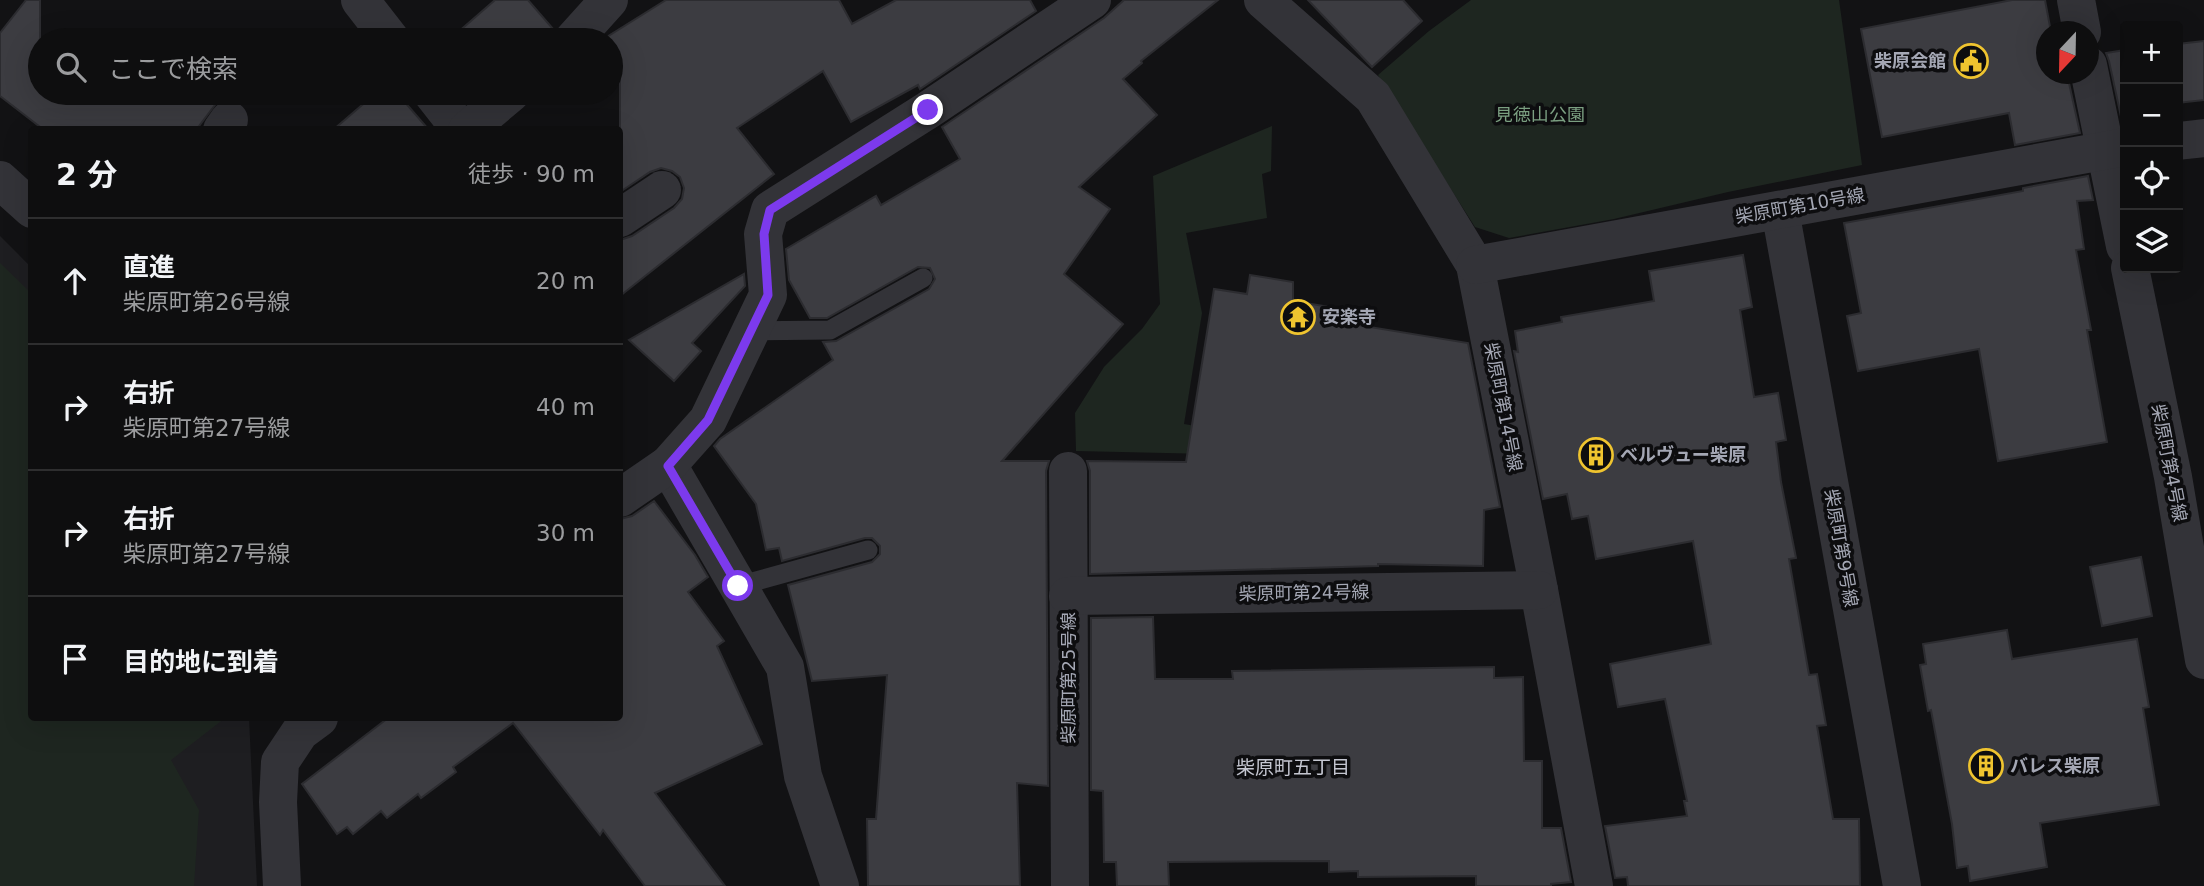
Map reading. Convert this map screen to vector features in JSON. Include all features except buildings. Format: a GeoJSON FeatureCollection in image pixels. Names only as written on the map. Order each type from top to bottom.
{"type":"FeatureCollection","features":[{"type":"Feature","properties":{"kind":"street"},"geometry":{"type":"LineString","coordinates":[[360,0],[382,28]]}},
{"type":"Feature","properties":{"kind":"street"},"geometry":{"type":"LineString","coordinates":[[584,28],[609,0]]}},
{"type":"Feature","properties":{"kind":"street"},"geometry":{"type":"LineString","coordinates":[[623,496],[668,466],[708,420],[768,295],[764,234],[770,210],[928,110],[1092,0]]}},
{"type":"Feature","properties":{"kind":"street","name":"柴原町第14号線"},"geometry":{"type":"LineString","coordinates":[[1263,0],[1373,97],[1475,264],[1594,886]]}},
{"type":"Feature","properties":{"kind":"street"},"geometry":{"type":"LineString","coordinates":[[2076,0],[2080,21]]}},
{"type":"Feature","properties":{"kind":"street"},"geometry":{"type":"LineString","coordinates":[[2094,84],[2115,148],[2121,210]]}},
{"type":"Feature","properties":{"kind":"street"},"geometry":{"type":"LineString","coordinates":[[441,105],[458,126]]}},
{"type":"Feature","properties":{"kind":"street"},"geometry":{"type":"LineString","coordinates":[[472,126],[497,105]]}},
{"type":"Feature","properties":{"kind":"street"},"geometry":{"type":"LineString","coordinates":[[2183,140],[2204,138]]}},
{"type":"Feature","properties":{"kind":"street","name":"柴原町第10号線"},"geometry":{"type":"LineString","coordinates":[[1475,264],[2115,148]]}},
{"type":"Feature","properties":{"kind":"street"},"geometry":{"type":"LineString","coordinates":[[0,180],[28,205]]}},
{"type":"Feature","properties":{"kind":"street"},"geometry":{"type":"LineString","coordinates":[[623,216],[662,190]]}},
{"type":"Feature","properties":{"kind":"street","name":"柴原町第9号線"},"geometry":{"type":"LineString","coordinates":[[1780,210],[1902,886]]}},
{"type":"Feature","properties":{"kind":"street","name":"柴原町第4号線"},"geometry":{"type":"LineString","coordinates":[[2131,273],[2188,475],[2204,660]]}},
{"type":"Feature","properties":{"kind":"street"},"geometry":{"type":"LineString","coordinates":[[668,466],[785,667],[803,776],[841,886]]}},
{"type":"Feature","properties":{"kind":"street","name":"柴原町第25号線"},"geometry":{"type":"LineString","coordinates":[[1068,471],[1070,886]]}},
{"type":"Feature","properties":{"kind":"street","name":"柴原町第24号線"},"geometry":{"type":"LineString","coordinates":[[1069,596],[1539,590]]}},
{"type":"Feature","properties":{"kind":"street"},"geometry":{"type":"LineString","coordinates":[[282,886],[279,762],[300,732],[315,721]]}},
{"type":"Feature","properties":{"kind":"lane"},"geometry":{"type":"LineString","coordinates":[[751,331],[830,330],[923,278]]}},
{"type":"Feature","properties":{"kind":"lane"},"geometry":{"type":"LineString","coordinates":[[738,586],[868,550]]}},
{"type":"Feature","properties":{"kind":"shaded area"},"geometry":{"type":"Polygon","coordinates":[[[0,236],[28,264],[28,721],[249,721],[257,886],[0,886],[0,236]]]}},
{"type":"Feature","properties":{"kind":"green space","name":"見徳山公園"},"geometry":{"type":"Polygon","coordinates":[[[1471,0],[1839,0],[1862,165],[1728,192],[1614,219],[1509,238],[1475,227],[1378,75],[1429,31],[1471,0]]]}},
{"type":"Feature","properties":{"kind":"green space"},"geometry":{"type":"Polygon","coordinates":[[[1272,126],[1271,171],[1262,174],[1267,218],[1186,233],[1202,313],[1184,424],[1214,429],[1210,454],[1076,451],[1075,413],[1104,367],[1142,329],[1160,304],[1153,176],[1272,126]]]}},
{"type":"Feature","properties":{"kind":"green space"},"geometry":{"type":"Polygon","coordinates":[[[0,263],[28,290],[28,721],[221,721],[171,760],[199,810],[194,886],[0,886],[0,263]]]}},
{"type":"Feature","properties":{"kind":"place","name":"柴原会館"},"geometry":{"type":"Point","coordinates":[1971,61]}},
{"type":"Feature","properties":{"kind":"place","name":"安楽寺"},"geometry":{"type":"Point","coordinates":[1298,317]}},
{"type":"Feature","properties":{"kind":"place","name":"ベルヴュー柴原"},"geometry":{"type":"Point","coordinates":[1596,455]}},
{"type":"Feature","properties":{"kind":"place","name":"バレス柴原"},"geometry":{"type":"Point","coordinates":[1986,766]}},
{"type":"Feature","properties":{"kind":"district","name":"柴原町五丁目"},"geometry":{"type":"Point","coordinates":[1293,767]}},
{"type":"Feature","properties":{"kind":"route"},"geometry":{"type":"LineString","coordinates":[[738,586],[668,466],[708,420],[768,295],[764,234],[770,210],[928,110]]}}]}
